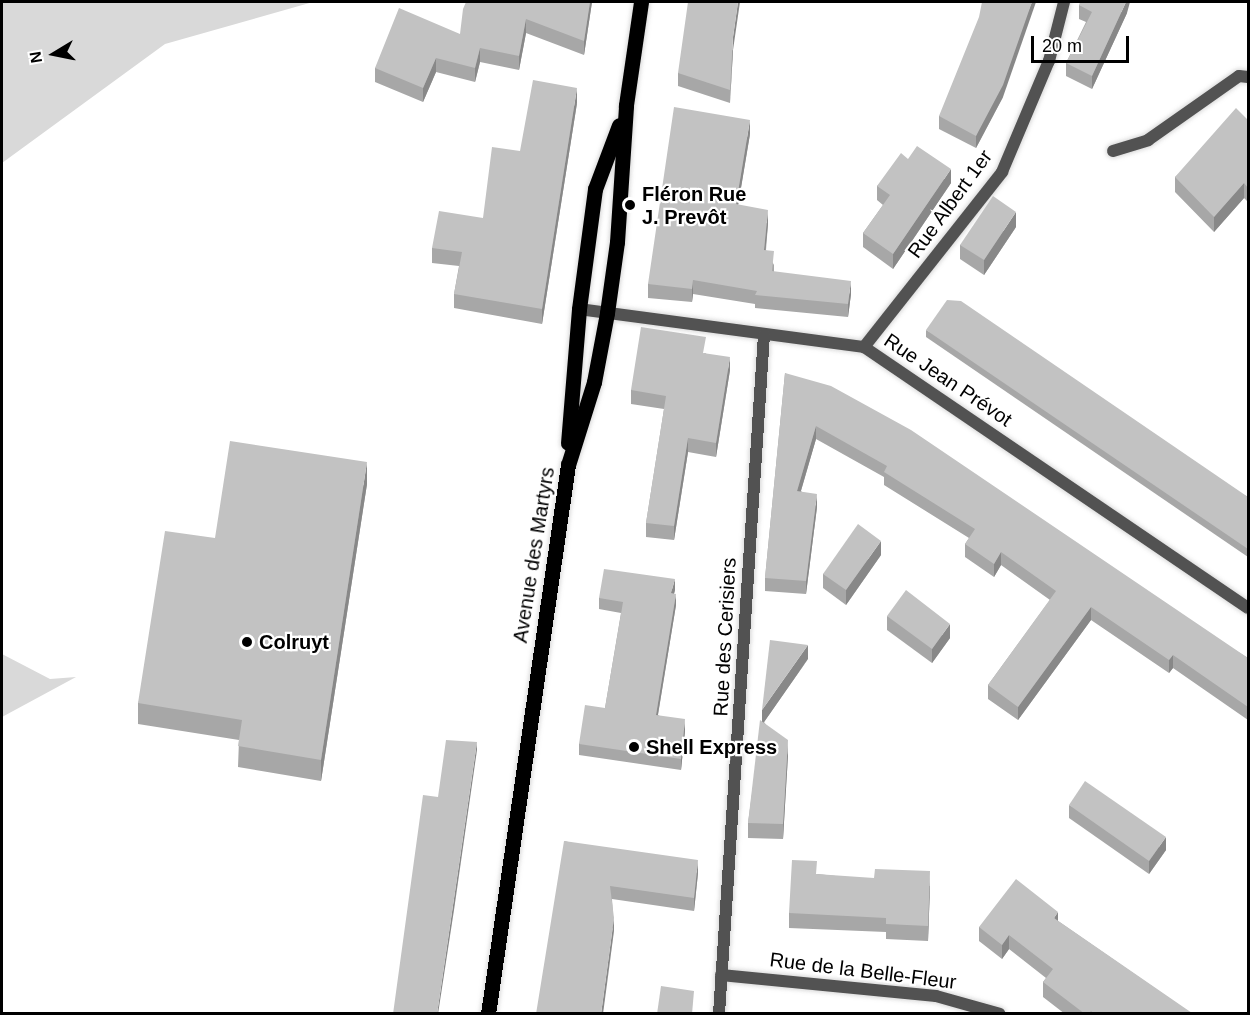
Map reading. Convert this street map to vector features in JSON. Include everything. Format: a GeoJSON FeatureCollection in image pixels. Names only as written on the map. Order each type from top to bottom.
{"type":"FeatureCollection","features":[{"type":"Feature","properties":{"kind":"main road","name":"Avenue des Martyrs"},"geometry":{"type":"LineString","coordinates":[[568,460],[594,382],[607,314],[617,242],[626,105],[641,2]]}},
{"type":"Feature","properties":{"kind":"main road","name":"Avenue des Martyrs"},"geometry":{"type":"LineString","coordinates":[[488,1014],[568,460],[579,309],[595,189],[626,105]]}},
{"type":"Feature","properties":{"kind":"street","name":"Rue Albert 1er"},"geometry":{"type":"LineString","coordinates":[[864,347],[1002,172],[1049,61],[1064,2]]}},
{"type":"Feature","properties":{"kind":"street"},"geometry":{"type":"LineString","coordinates":[[1113,151],[1148,140],[1239,76],[1248,77]]}},
{"type":"Feature","properties":{"kind":"street","name":"Rue Jean Prévot"},"geometry":{"type":"LineString","coordinates":[[579,309],[864,347],[1248,608]]}},
{"type":"Feature","properties":{"kind":"street","name":"Rue des Cerisiers"},"geometry":{"type":"LineString","coordinates":[[719,1014],[764,334]]}},
{"type":"Feature","properties":{"kind":"street","name":"Rue de la Belle-Fleur"},"geometry":{"type":"LineString","coordinates":[[721,975],[936,996],[1000,1014]]}},
{"type":"Feature","properties":{"kind":"shaded area"},"geometry":{"type":"Polygon","coordinates":[[[2,2],[313,2],[165,44],[2,163],[2,2]]]}},
{"type":"Feature","properties":{"kind":"shaded area"},"geometry":{"type":"Polygon","coordinates":[[[2,654],[50,679],[76,677],[2,717],[2,654]]]}},
{"type":"Feature","properties":{"kind":"building"},"geometry":{"type":"Polygon","coordinates":[[[466,2],[590,2],[584,41],[526,19],[519,56],[480,48],[475,68],[436,58],[423,88],[375,68],[399,8],[460,34],[466,2]]]}},
{"type":"Feature","properties":{"kind":"building"},"geometry":{"type":"Polygon","coordinates":[[[688,2],[738,2],[733,37],[730,90],[678,73],[688,2]]]}},
{"type":"Feature","properties":{"kind":"building"},"geometry":{"type":"Polygon","coordinates":[[[982,2],[1032,2],[1003,85],[976,136],[939,116],[979,17],[982,2]]]}},
{"type":"Feature","properties":{"kind":"building"},"geometry":{"type":"Polygon","coordinates":[[[1080,2],[1126,2],[1092,76],[1066,63],[1092,12],[1079,5],[1080,2]]]}},
{"type":"Feature","properties":{"kind":"building"},"geometry":{"type":"Polygon","coordinates":[[[533,80],[577,88],[542,309],[454,294],[462,252],[432,248],[439,211],[483,218],[492,147],[520,151],[533,80]]]}},
{"type":"Feature","properties":{"kind":"building"},"geometry":{"type":"Polygon","coordinates":[[[674,107],[750,120],[736,204],[768,210],[764,250],[774,251],[772,271],[851,281],[848,304],[755,295],[757,291],[693,280],[692,289],[648,284],[674,107]]]}},
{"type":"Feature","properties":{"kind":"building"},"geometry":{"type":"Polygon","coordinates":[[[1236,108],[1248,120],[1248,188],[1244,183],[1214,217],[1175,177],[1236,108]]]}},
{"type":"Feature","properties":{"kind":"building"},"geometry":{"type":"Polygon","coordinates":[[[917,146],[951,169],[893,254],[863,233],[890,195],[877,186],[901,153],[908,159],[917,146]]]}},
{"type":"Feature","properties":{"kind":"building"},"geometry":{"type":"Polygon","coordinates":[[[993,196],[1016,212],[984,260],[960,245],[993,196]]]}},
{"type":"Feature","properties":{"kind":"building"},"geometry":{"type":"Polygon","coordinates":[[[947,300],[961,301],[1248,497],[1248,549],[926,330],[947,300]]]}},
{"type":"Feature","properties":{"kind":"building"},"geometry":{"type":"Polygon","coordinates":[[[641,327],[706,337],[703,353],[730,357],[716,443],[688,438],[674,526],[646,523],[666,396],[631,390],[641,327]]]}},
{"type":"Feature","properties":{"kind":"building"},"geometry":{"type":"Polygon","coordinates":[[[785,373],[831,386],[911,430],[1248,658],[1248,707],[1173,655],[1169,660],[1091,607],[1018,707],[988,685],[1056,591],[1001,552],[994,564],[965,544],[975,529],[884,472],[887,466],[816,426],[797,491],[817,494],[806,581],[765,578],[785,373]]]}},
{"type":"Feature","properties":{"kind":"building","name":"Colruyt"},"geometry":{"type":"Polygon","coordinates":[[[230,441],[367,462],[321,760],[238,746],[242,720],[138,703],[165,531],[215,538],[230,441]]]}},
{"type":"Feature","properties":{"kind":"building"},"geometry":{"type":"Polygon","coordinates":[[[858,524],[881,541],[846,590],[823,574],[858,524]]]}},
{"type":"Feature","properties":{"kind":"building"},"geometry":{"type":"Polygon","coordinates":[[[604,569],[675,579],[671,593],[676,594],[656,715],[685,719],[681,759],[579,744],[585,705],[605,708],[623,602],[599,598],[604,569]]]}},
{"type":"Feature","properties":{"kind":"building"},"geometry":{"type":"Polygon","coordinates":[[[906,590],[950,624],[932,649],[887,616],[906,590]]]}},
{"type":"Feature","properties":{"kind":"building"},"geometry":{"type":"Polygon","coordinates":[[[770,640],[808,645],[762,710],[770,640]]]}},
{"type":"Feature","properties":{"kind":"building"},"geometry":{"type":"Polygon","coordinates":[[[760,720],[788,740],[783,824],[748,823],[760,720]]]}},
{"type":"Feature","properties":{"kind":"building"},"geometry":{"type":"Polygon","coordinates":[[[446,740],[477,742],[437,1014],[393,1014],[423,795],[438,797],[446,740]]]}},
{"type":"Feature","properties":{"kind":"building"},"geometry":{"type":"Polygon","coordinates":[[[1085,781],[1166,837],[1149,861],[1069,805],[1085,781]]]}},
{"type":"Feature","properties":{"kind":"building"},"geometry":{"type":"Polygon","coordinates":[[[564,841],[698,860],[694,898],[610,886],[614,918],[601,1014],[536,1014],[564,841]]]}},
{"type":"Feature","properties":{"kind":"building"},"geometry":{"type":"Polygon","coordinates":[[[792,860],[817,861],[816,874],[874,878],[875,869],[930,871],[928,926],[886,924],[886,918],[789,913],[792,860]]]}},
{"type":"Feature","properties":{"kind":"building"},"geometry":{"type":"Polygon","coordinates":[[[1016,879],[1058,912],[1054,918],[1192,1013],[1094,1014],[1091,1011],[1085,1014],[1043,982],[1053,969],[1009,935],[1002,945],[979,927],[1016,879]]]}},
{"type":"Feature","properties":{"kind":"building"},"geometry":{"type":"Polygon","coordinates":[[[661,986],[694,991],[692,1014],[657,1014],[661,986]]]}},
{"type":"Feature","properties":{"kind":"place","name":"Fléron Rue J. Prevôt"},"geometry":{"type":"Point","coordinates":[630,205]}},
{"type":"Feature","properties":{"kind":"place","name":"Colruyt"},"geometry":{"type":"Point","coordinates":[247,642]}},
{"type":"Feature","properties":{"kind":"place","name":"Shell Express"},"geometry":{"type":"Point","coordinates":[634,747]}}]}
